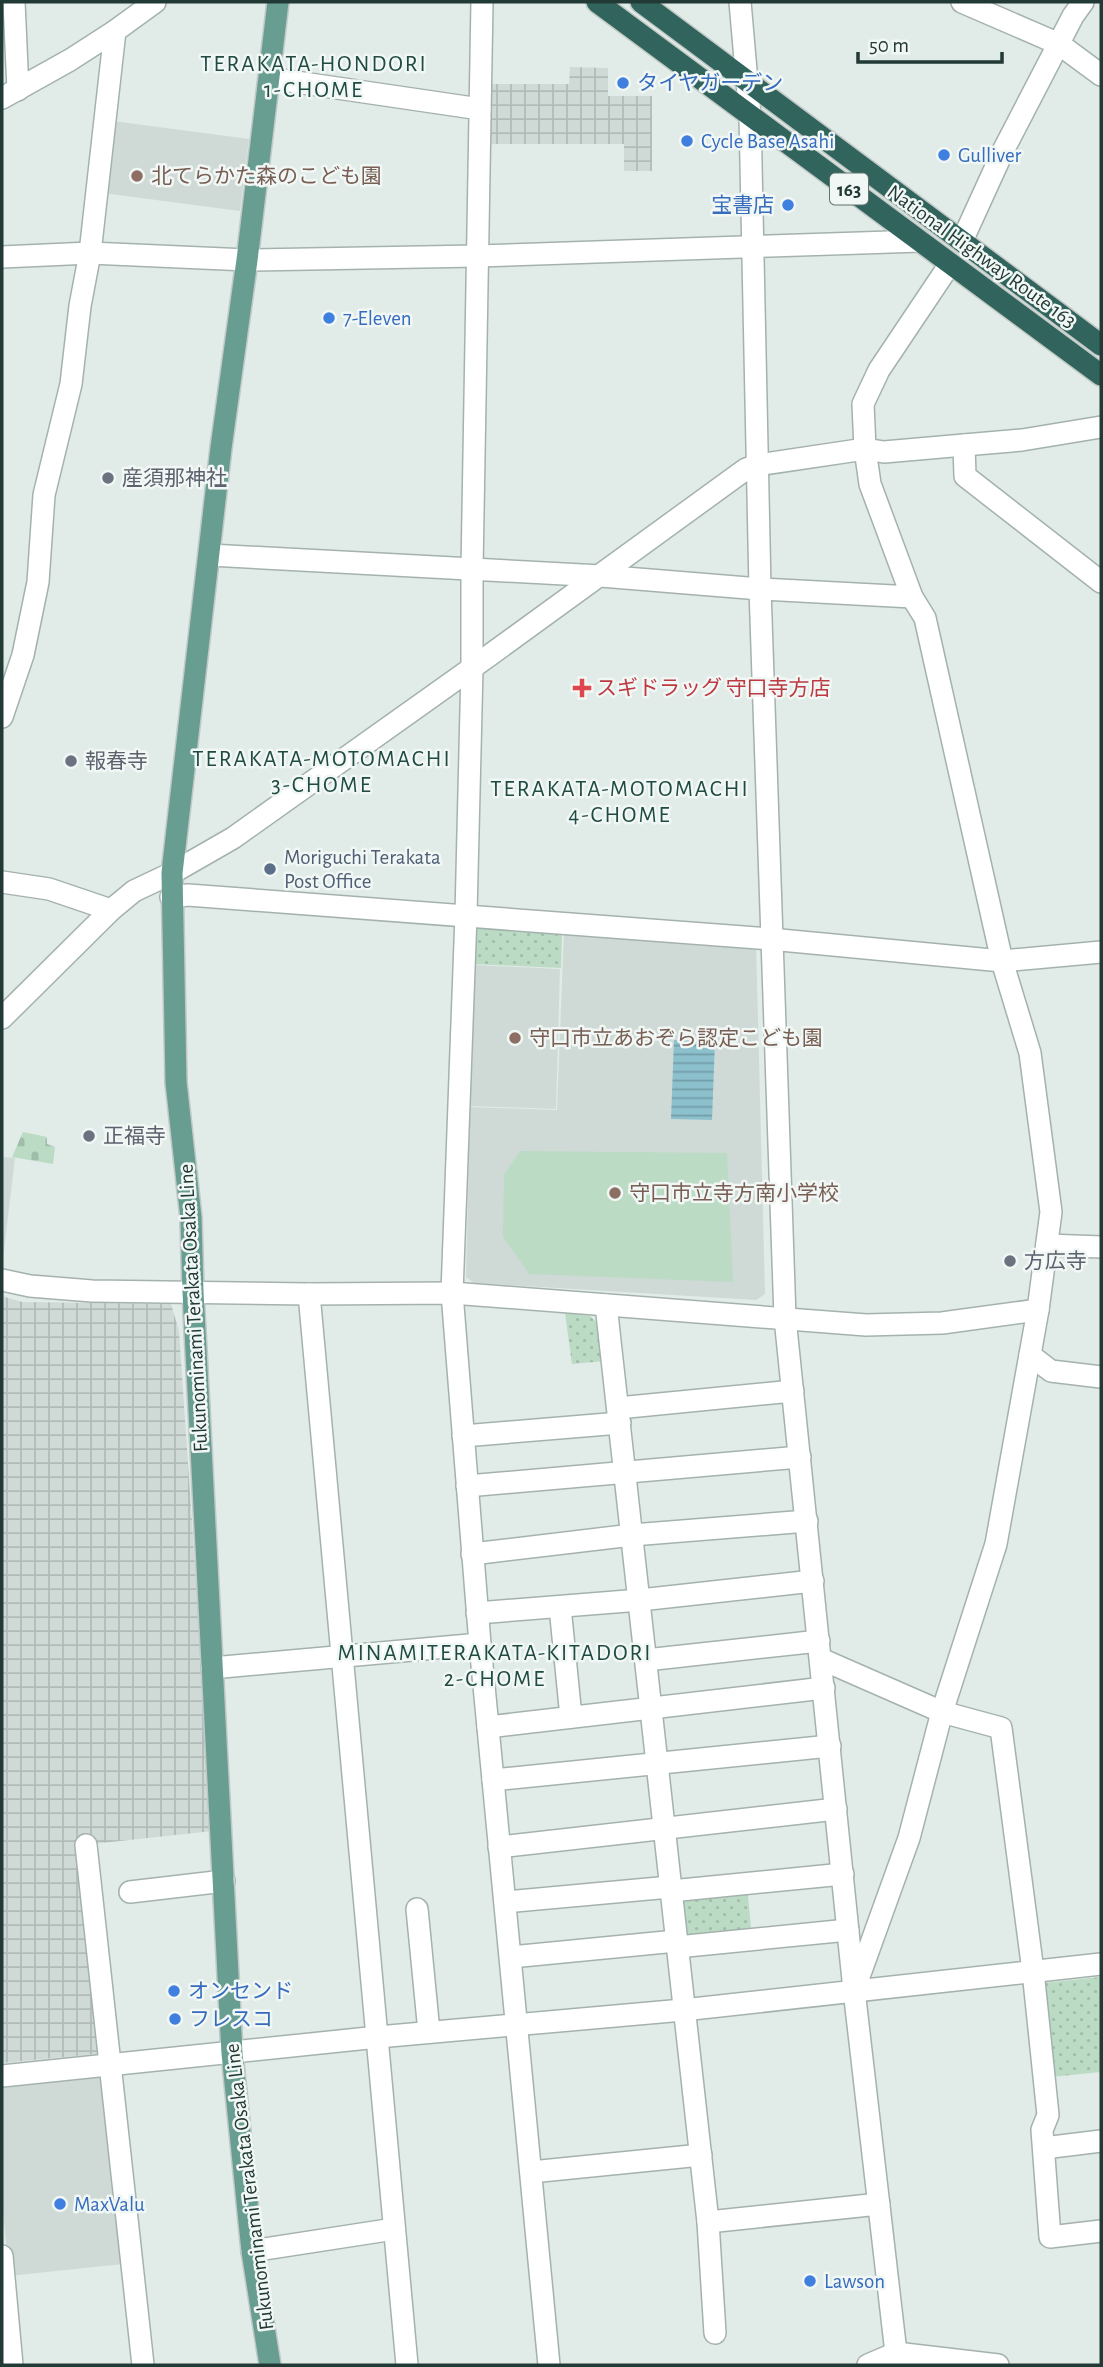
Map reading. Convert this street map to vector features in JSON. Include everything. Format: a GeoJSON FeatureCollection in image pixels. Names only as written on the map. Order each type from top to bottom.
{"type":"FeatureCollection","features":[{"type":"Feature","properties":{"kind":"highway","name":"National Highway Route 163"},"geometry":{"type":"LineString","coordinates":[[597,2],[1101,375]]}},
{"type":"Feature","properties":{"kind":"highway","name":"National Highway Route 163"},"geometry":{"type":"LineString","coordinates":[[641,2],[1101,345]]}},
{"type":"Feature","properties":{"kind":"main road","name":"Fukunominami Terakata Osaka Line"},"geometry":{"type":"LineString","coordinates":[[270,2365],[253,2251],[232,2053],[191,1218],[176,1082],[171,897],[184,756],[278,2]]}},
{"type":"Feature","properties":{"kind":"street"},"geometry":{"type":"LineString","coordinates":[[14,2],[10,85],[115,31],[155,2]]}},
{"type":"Feature","properties":{"kind":"street"},"geometry":{"type":"LineString","coordinates":[[482,2],[472,668],[452,1293],[477,1613],[549,2365]]}},
{"type":"Feature","properties":{"kind":"street"},"geometry":{"type":"LineString","coordinates":[[740,2],[750,116],[770,939],[785,1318],[854,1990],[896,2353]]}},
{"type":"Feature","properties":{"kind":"street"},"geometry":{"type":"LineString","coordinates":[[962,2],[1059,44],[1101,75]]}},
{"type":"Feature","properties":{"kind":"street"},"geometry":{"type":"LineString","coordinates":[[962,241],[1004,149],[1080,3]]}},
{"type":"Feature","properties":{"kind":"street"},"geometry":{"type":"LineString","coordinates":[[2,717],[23,655],[38,582],[44,495],[71,384],[80,306],[90,253],[115,31]]}},
{"type":"Feature","properties":{"kind":"street"},"geometry":{"type":"LineString","coordinates":[[269,78],[480,109]]}},
{"type":"Feature","properties":{"kind":"street"},"geometry":{"type":"LineString","coordinates":[[2,257],[90,253],[247,260],[477,256],[920,241]]}},
{"type":"Feature","properties":{"kind":"street"},"geometry":{"type":"LineString","coordinates":[[854,1990],[909,1838],[942,1712],[996,1544],[1038,1310],[1051,1212],[1030,1053],[1002,961],[925,618],[912,597],[870,484],[865,449],[863,404],[879,370],[950,264]]}},
{"type":"Feature","properties":{"kind":"street"},"geometry":{"type":"LineString","coordinates":[[2,1018],[111,910],[134,891],[233,838],[601,576],[746,469],[757,465],[865,449],[884,452],[1022,440],[1101,427]]}},
{"type":"Feature","properties":{"kind":"street"},"geometry":{"type":"LineString","coordinates":[[964,445],[965,476],[1101,582]]}},
{"type":"Feature","properties":{"kind":"street"},"geometry":{"type":"LineString","coordinates":[[210,555],[601,576],[760,589],[912,597]]}},
{"type":"Feature","properties":{"kind":"street"},"geometry":{"type":"LineString","coordinates":[[2,882],[50,889],[111,910]]}},
{"type":"Feature","properties":{"kind":"street"},"geometry":{"type":"LineString","coordinates":[[171,897],[188,895],[466,915],[1002,961],[1101,952]]}},
{"type":"Feature","properties":{"kind":"street"},"geometry":{"type":"LineString","coordinates":[[1047,1245],[1101,1247]]}},
{"type":"Feature","properties":{"kind":"street"},"geometry":{"type":"LineString","coordinates":[[2,1280],[30,1286],[79,1290],[309,1294],[452,1293],[878,1325],[942,1322],[1038,1310]]}},
{"type":"Feature","properties":{"kind":"street"},"geometry":{"type":"LineString","coordinates":[[309,1294],[407,2365]]}},
{"type":"Feature","properties":{"kind":"street"},"geometry":{"type":"LineString","coordinates":[[606,1305],[708,2221],[715,2333]]}},
{"type":"Feature","properties":{"kind":"street"},"geometry":{"type":"LineString","coordinates":[[1030,1355],[1051,1371],[1101,1377]]}},
{"type":"Feature","properties":{"kind":"street"},"geometry":{"type":"LineString","coordinates":[[463,1436],[793,1391]]}},
{"type":"Feature","properties":{"kind":"street"},"geometry":{"type":"LineString","coordinates":[[467,1486],[800,1457]]}},
{"type":"Feature","properties":{"kind":"street"},"geometry":{"type":"LineString","coordinates":[[472,1554],[632,1535],[807,1521]]}},
{"type":"Feature","properties":{"kind":"street"},"geometry":{"type":"LineString","coordinates":[[477,1613],[639,1600],[813,1581]]}},
{"type":"Feature","properties":{"kind":"street"},"geometry":{"type":"LineString","coordinates":[[560,1607],[571,1717]]}},
{"type":"Feature","properties":{"kind":"street"},"geometry":{"type":"LineString","coordinates":[[212,1668],[480,1644]]}},
{"type":"Feature","properties":{"kind":"street"},"geometry":{"type":"LineString","coordinates":[[646,1660],[820,1650],[942,1712],[1001,1728],[1033,1971],[1048,2116],[1042,2130],[1050,2237],[1101,2231]]}},
{"type":"Feature","properties":{"kind":"street"},"geometry":{"type":"LineString","coordinates":[[488,1727],[824,1688]]}},
{"type":"Feature","properties":{"kind":"street"},"geometry":{"type":"LineString","coordinates":[[493,1780],[830,1746]]}},
{"type":"Feature","properties":{"kind":"street"},"geometry":{"type":"LineString","coordinates":[[499,1847],[836,1809]]}},
{"type":"Feature","properties":{"kind":"street"},"geometry":{"type":"LineString","coordinates":[[86,1845],[143,2365]]}},
{"type":"Feature","properties":{"kind":"street"},"geometry":{"type":"LineString","coordinates":[[505,1902],[842,1874]]}},
{"type":"Feature","properties":{"kind":"street"},"geometry":{"type":"LineString","coordinates":[[130,1892],[223,1881]]}},
{"type":"Feature","properties":{"kind":"street"},"geometry":{"type":"LineString","coordinates":[[417,1909],[429,2032]]}},
{"type":"Feature","properties":{"kind":"street"},"geometry":{"type":"LineString","coordinates":[[511,1957],[848,1930]]}},
{"type":"Feature","properties":{"kind":"street"},"geometry":{"type":"LineString","coordinates":[[2,2076],[377,2037],[684,2010],[1101,1964]]}},
{"type":"Feature","properties":{"kind":"street"},"geometry":{"type":"LineString","coordinates":[[1044,2148],[1101,2141]]}},
{"type":"Feature","properties":{"kind":"street"},"geometry":{"type":"LineString","coordinates":[[531,2172],[701,2155]]}},
{"type":"Feature","properties":{"kind":"street"},"geometry":{"type":"LineString","coordinates":[[708,2221],[879,2204]]}},
{"type":"Feature","properties":{"kind":"street"},"geometry":{"type":"LineString","coordinates":[[253,2251],[394,2229]]}},
{"type":"Feature","properties":{"kind":"street"},"geometry":{"type":"LineString","coordinates":[[2,2256],[12,2365]]}},
{"type":"Feature","properties":{"kind":"street"},"geometry":{"type":"LineString","coordinates":[[868,2365],[896,2353],[998,2365]]}},
{"type":"Feature","properties":{"kind":"shaded area"},"geometry":{"type":"Polygon","coordinates":[[[570,67],[608,68],[608,96],[652,96],[652,171],[624,171],[624,144],[490,144],[490,84],[569,84],[570,67]]]}},
{"type":"Feature","properties":{"kind":"shaded area"},"geometry":{"type":"Polygon","coordinates":[[[113,121],[249,139],[240,211],[103,193],[113,121]]]}},
{"type":"Feature","properties":{"kind":"shaded area","name":"守口市立寺方南小学校"},"geometry":{"type":"Polygon","coordinates":[[[564,931],[756,943],[765,1294],[756,1300],[474,1283],[466,1277],[470,1107],[557,1110],[564,931]]]}},
{"type":"Feature","properties":{"kind":"shaded area","name":"守口市立あおぞら認定こども園"},"geometry":{"type":"Polygon","coordinates":[[[473,965],[560,969],[556,1109],[469,1106],[473,965]]]}},
{"type":"Feature","properties":{"kind":"shaded area"},"geometry":{"type":"Polygon","coordinates":[[[2,1157],[15,1158],[3,1258],[2,1258],[2,1157]]]}},
{"type":"Feature","properties":{"kind":"shaded area"},"geometry":{"type":"Polygon","coordinates":[[[2,1296],[22,1302],[171,1304],[179,1331],[213,1831],[83,1845],[106,2053],[2,2063],[2,1296]]]}},
{"type":"Feature","properties":{"kind":"shaded area","name":"MaxValu"},"geometry":{"type":"Polygon","coordinates":[[[105,2077],[123,2264],[9,2276],[2,2200],[2,2088],[105,2077]]]}},
{"type":"Feature","properties":{"kind":"green space"},"geometry":{"type":"Polygon","coordinates":[[[481,927],[562,931],[561,968],[473,964],[475,931],[481,927]]]}},
{"type":"Feature","properties":{"kind":"green space"},"geometry":{"type":"Polygon","coordinates":[[[23,1132],[47,1137],[47,1144],[55,1147],[53,1164],[12,1157],[23,1132]]]}},
{"type":"Feature","properties":{"kind":"green space"},"geometry":{"type":"Polygon","coordinates":[[[520,1151],[727,1153],[733,1282],[529,1274],[503,1237],[504,1175],[520,1151]]]}},
{"type":"Feature","properties":{"kind":"green space"},"geometry":{"type":"Polygon","coordinates":[[[565,1313],[590,1316],[601,1327],[605,1361],[572,1364],[565,1313]]]}},
{"type":"Feature","properties":{"kind":"green space"},"geometry":{"type":"Polygon","coordinates":[[[747,1885],[751,1929],[687,1936],[680,1931],[681,1892],[747,1885]]]}},
{"type":"Feature","properties":{"kind":"green space"},"geometry":{"type":"Polygon","coordinates":[[[1101,1977],[1101,2072],[1051,2077],[1043,1983],[1101,1977]]]}},
{"type":"Feature","properties":{"kind":"water"},"geometry":{"type":"Polygon","coordinates":[[[674,1040],[715,1042],[712,1120],[671,1119],[674,1040]]]}},
{"type":"Feature","properties":{"kind":"place","name":"タイヤガーデン"},"geometry":{"type":"Point","coordinates":[623,83]}},
{"type":"Feature","properties":{"kind":"place","name":"Cycle Base Asahi"},"geometry":{"type":"Point","coordinates":[687,141]}},
{"type":"Feature","properties":{"kind":"place","name":"Gulliver"},"geometry":{"type":"Point","coordinates":[944,155]}},
{"type":"Feature","properties":{"kind":"place","name":"北てらかた森のこども園"},"geometry":{"type":"Point","coordinates":[137,176]}},
{"type":"Feature","properties":{"kind":"place","name":"宝書店"},"geometry":{"type":"Point","coordinates":[788,205]}},
{"type":"Feature","properties":{"kind":"place","name":"7-Eleven"},"geometry":{"type":"Point","coordinates":[329,318]}},
{"type":"Feature","properties":{"kind":"place","name":"産須那神社"},"geometry":{"type":"Point","coordinates":[108,478]}},
{"type":"Feature","properties":{"kind":"place","name":"スギドラッグ 守口寺方店"},"geometry":{"type":"Point","coordinates":[582,688]}},
{"type":"Feature","properties":{"kind":"place","name":"報春寺"},"geometry":{"type":"Point","coordinates":[71,761]}},
{"type":"Feature","properties":{"kind":"place","name":"Moriguchi Terakata Post Office"},"geometry":{"type":"Point","coordinates":[270,869]}},
{"type":"Feature","properties":{"kind":"place","name":"守口市立あおぞら認定こども園"},"geometry":{"type":"Point","coordinates":[515,1038]}},
{"type":"Feature","properties":{"kind":"place","name":"正福寺"},"geometry":{"type":"Point","coordinates":[89,1136]}},
{"type":"Feature","properties":{"kind":"place","name":"守口市立寺方南小学校"},"geometry":{"type":"Point","coordinates":[615,1193]}},
{"type":"Feature","properties":{"kind":"place","name":"方広寺"},"geometry":{"type":"Point","coordinates":[1010,1261]}},
{"type":"Feature","properties":{"kind":"place","name":"オンセンド"},"geometry":{"type":"Point","coordinates":[174,1991]}},
{"type":"Feature","properties":{"kind":"place","name":"フレスコ"},"geometry":{"type":"Point","coordinates":[175,2019]}},
{"type":"Feature","properties":{"kind":"place","name":"MaxValu"},"geometry":{"type":"Point","coordinates":[60,2204]}},
{"type":"Feature","properties":{"kind":"place","name":"Lawson"},"geometry":{"type":"Point","coordinates":[810,2281]}},
{"type":"Feature","properties":{"kind":"district","name":"TERAKATA-HONDORI 1-CHOME"},"geometry":{"type":"Point","coordinates":[314,76]}},
{"type":"Feature","properties":{"kind":"district","name":"TERAKATA-MOTOMACHI 3-CHOME"},"geometry":{"type":"Point","coordinates":[322,771]}},
{"type":"Feature","properties":{"kind":"district","name":"TERAKATA-MOTOMACHI 4-CHOME"},"geometry":{"type":"Point","coordinates":[620,801]}},
{"type":"Feature","properties":{"kind":"district","name":"MINAMITERAKATA-KITADORI 2-CHOME"},"geometry":{"type":"Point","coordinates":[495,1665]}}]}
